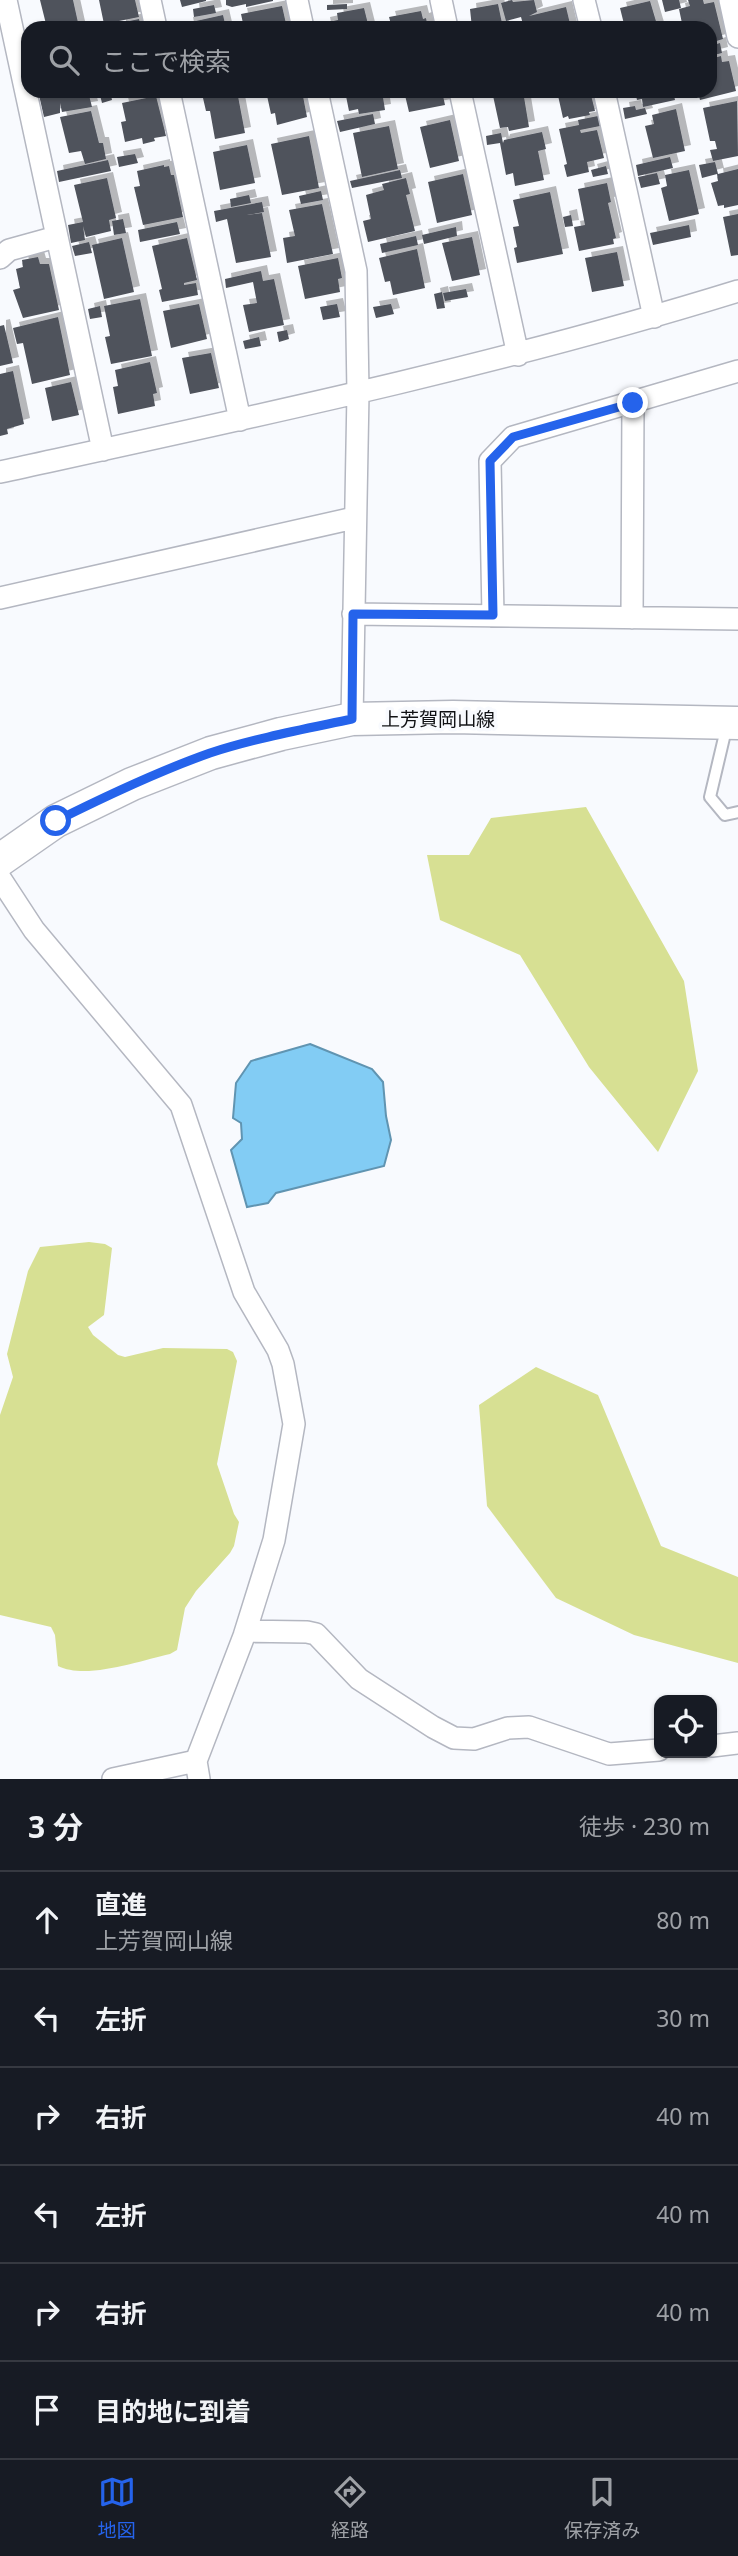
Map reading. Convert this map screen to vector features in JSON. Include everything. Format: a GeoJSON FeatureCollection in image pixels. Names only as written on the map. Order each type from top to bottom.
{"type":"FeatureCollection","features":[{"type":"Feature","properties":{"kind":"main road","name":"上芳賀岡山線"},"geometry":{"type":"LineString","coordinates":[[0,860],[56,821],[132,784],[211,753],[352,719],[453,717],[733,722]]}},
{"type":"Feature","properties":{"kind":"street"},"geometry":{"type":"LineString","coordinates":[[6,0],[21,71]]}},
{"type":"Feature","properties":{"kind":"street"},"geometry":{"type":"LineString","coordinates":[[150,0],[154,21]]}},
{"type":"Feature","properties":{"kind":"street"},"geometry":{"type":"LineString","coordinates":[[297,0],[302,21]]}},
{"type":"Feature","properties":{"kind":"street"},"geometry":{"type":"LineString","coordinates":[[440,0],[445,21]]}},
{"type":"Feature","properties":{"kind":"street"},"geometry":{"type":"LineString","coordinates":[[584,0],[588,21]]}},
{"type":"Feature","properties":{"kind":"street"},"geometry":{"type":"LineString","coordinates":[[730,0],[738,37]]}},
{"type":"Feature","properties":{"kind":"street"},"geometry":{"type":"LineString","coordinates":[[27,98],[103,450]]}},
{"type":"Feature","properties":{"kind":"street"},"geometry":{"type":"LineString","coordinates":[[171,98],[240,420]]}},
{"type":"Feature","properties":{"kind":"street"},"geometry":{"type":"LineString","coordinates":[[319,98],[356,271],[358,393],[352,719]]}},
{"type":"Feature","properties":{"kind":"street"},"geometry":{"type":"LineString","coordinates":[[462,98],[518,355]]}},
{"type":"Feature","properties":{"kind":"street"},"geometry":{"type":"LineString","coordinates":[[606,98],[654,317]]}},
{"type":"Feature","properties":{"kind":"street"},"geometry":{"type":"LineString","coordinates":[[0,258],[9,250],[56,237]]}},
{"type":"Feature","properties":{"kind":"street"},"geometry":{"type":"LineString","coordinates":[[0,472],[240,420],[518,355],[738,291]]}},
{"type":"Feature","properties":{"kind":"street"},"geometry":{"type":"LineString","coordinates":[[493,615],[490,461],[513,437],[738,371]]}},
{"type":"Feature","properties":{"kind":"street"},"geometry":{"type":"LineString","coordinates":[[632,618],[633,403]]}},
{"type":"Feature","properties":{"kind":"street"},"geometry":{"type":"LineString","coordinates":[[0,598],[354,518]]}},
{"type":"Feature","properties":{"kind":"street"},"geometry":{"type":"LineString","coordinates":[[353,614],[738,619]]}},
{"type":"Feature","properties":{"kind":"street"},"geometry":{"type":"LineString","coordinates":[[0,877],[34,930],[181,1105],[244,1292],[278,1350],[283,1364],[294,1424],[274,1540],[198,1770],[113,1779]]}},
{"type":"Feature","properties":{"kind":"street"},"geometry":{"type":"LineString","coordinates":[[246,1631],[316,1634],[359,1679],[454,1738],[474,1739],[508,1728],[529,1727],[609,1754],[654,1751]]}},
{"type":"Feature","properties":{"kind":"street"},"geometry":{"type":"LineString","coordinates":[[717,1745],[738,1743]]}},
{"type":"Feature","properties":{"kind":"lane"},"geometry":{"type":"LineString","coordinates":[[733,722],[710,797],[725,814],[738,812]]}},
{"type":"Feature","properties":{"kind":"green space"},"geometry":{"type":"Polygon","coordinates":[[[586,807],[684,981],[698,1071],[658,1152],[589,1067],[520,955],[440,920],[427,855],[469,855],[491,818],[586,807]]]}},
{"type":"Feature","properties":{"kind":"green space"},"geometry":{"type":"Polygon","coordinates":[[[89,1242],[105,1244],[112,1248],[104,1315],[88,1327],[93,1335],[118,1355],[125,1357],[163,1348],[227,1349],[233,1352],[237,1361],[217,1464],[239,1522],[230,1553],[196,1591],[185,1608],[177,1650],[128,1665],[83,1671],[58,1666],[55,1635],[51,1627],[0,1615],[0,1415],[13,1377],[7,1354],[28,1271],[40,1247],[89,1242]]]}},
{"type":"Feature","properties":{"kind":"green space"},"geometry":{"type":"Polygon","coordinates":[[[536,1367],[598,1395],[661,1546],[738,1577],[738,1663],[634,1635],[556,1598],[487,1506],[479,1405],[536,1367]]]}},
{"type":"Feature","properties":{"kind":"water"},"geometry":{"type":"Polygon","coordinates":[[[310,1044],[372,1069],[383,1082],[391,1140],[384,1166],[276,1193],[268,1203],[247,1207],[231,1150],[242,1139],[241,1123],[233,1118],[236,1083],[251,1061],[310,1044]]]}},
{"type":"Feature","properties":{"kind":"building"},"geometry":{"type":"Polygon","coordinates":[[[40,0],[73,0],[78,21],[45,21],[40,0]]]}},
{"type":"Feature","properties":{"kind":"building"},"geometry":{"type":"Polygon","coordinates":[[[99,0],[135,0],[139,17],[103,21],[99,0]]]}},
{"type":"Feature","properties":{"kind":"building"},"geometry":{"type":"Polygon","coordinates":[[[180,0],[206,0],[206,1],[182,7],[180,0]]]}},
{"type":"Feature","properties":{"kind":"building"},"geometry":{"type":"Polygon","coordinates":[[[226,0],[273,1],[232,7],[226,5],[226,0]]]}},
{"type":"Feature","properties":{"kind":"building"},"geometry":{"type":"Polygon","coordinates":[[[534,0],[537,12],[529,16],[566,7],[569,21],[522,21],[521,17],[506,21],[501,3],[534,0]]]}},
{"type":"Feature","properties":{"kind":"building"},"geometry":{"type":"Polygon","coordinates":[[[662,0],[679,0],[681,8],[665,12],[662,0]]]}},
{"type":"Feature","properties":{"kind":"building"},"geometry":{"type":"Polygon","coordinates":[[[688,0],[703,0],[704,4],[714,2],[723,39],[717,41],[717,21],[682,21],[679,9],[690,6],[688,0]]]}},
{"type":"Feature","properties":{"kind":"building"},"geometry":{"type":"Polygon","coordinates":[[[650,1],[656,21],[623,21],[620,8],[650,1]]]}},
{"type":"Feature","properties":{"kind":"building"},"geometry":{"type":"Polygon","coordinates":[[[347,4],[347,9],[327,10],[327,5],[347,4]]]}},
{"type":"Feature","properties":{"kind":"building"},"geometry":{"type":"Polygon","coordinates":[[[498,4],[502,21],[471,21],[470,9],[498,4]]]}},
{"type":"Feature","properties":{"kind":"building"},"geometry":{"type":"Polygon","coordinates":[[[214,5],[216,13],[194,17],[193,9],[214,5]]]}},
{"type":"Feature","properties":{"kind":"building"},"geometry":{"type":"Polygon","coordinates":[[[282,6],[285,21],[242,21],[241,14],[282,6]]]}},
{"type":"Feature","properties":{"kind":"building"},"geometry":{"type":"Polygon","coordinates":[[[364,8],[367,21],[333,21],[338,20],[337,13],[364,8]]]}},
{"type":"Feature","properties":{"kind":"building"},"geometry":{"type":"Polygon","coordinates":[[[421,11],[423,19],[426,18],[427,21],[390,21],[389,17],[421,11]]]}},
{"type":"Feature","properties":{"kind":"building"},"geometry":{"type":"Polygon","coordinates":[[[223,15],[224,21],[196,21],[223,15]]]}},
{"type":"Feature","properties":{"kind":"building"},"geometry":{"type":"Polygon","coordinates":[[[720,43],[722,53],[717,54],[717,44],[720,43]]]}},
{"type":"Feature","properties":{"kind":"building"},"geometry":{"type":"Polygon","coordinates":[[[721,56],[722,62],[729,61],[736,91],[717,96],[717,57],[721,56]]]}},
{"type":"Feature","properties":{"kind":"building"},"geometry":{"type":"Polygon","coordinates":[[[40,98],[90,98],[92,107],[62,112],[60,103],[60,113],[44,117],[40,98]]]}},
{"type":"Feature","properties":{"kind":"building"},"geometry":{"type":"Polygon","coordinates":[[[101,98],[112,98],[112,100],[102,103],[101,98]]]}},
{"type":"Feature","properties":{"kind":"building"},"geometry":{"type":"Polygon","coordinates":[[[156,98],[166,136],[143,144],[142,138],[125,142],[121,122],[126,121],[122,103],[156,98]]]}},
{"type":"Feature","properties":{"kind":"building"},"geometry":{"type":"Polygon","coordinates":[[[203,98],[238,98],[245,133],[215,139],[210,111],[206,111],[203,98]]]}},
{"type":"Feature","properties":{"kind":"building"},"geometry":{"type":"Polygon","coordinates":[[[268,98],[303,98],[307,117],[277,125],[275,113],[271,114],[268,98]]]}},
{"type":"Feature","properties":{"kind":"building"},"geometry":{"type":"Polygon","coordinates":[[[346,98],[383,98],[385,110],[359,114],[358,109],[349,111],[346,98]]]}},
{"type":"Feature","properties":{"kind":"building"},"geometry":{"type":"Polygon","coordinates":[[[406,98],[444,98],[445,105],[409,112],[406,98]]]}},
{"type":"Feature","properties":{"kind":"building"},"geometry":{"type":"Polygon","coordinates":[[[494,98],[524,98],[529,127],[509,131],[508,127],[500,128],[494,98]]]}},
{"type":"Feature","properties":{"kind":"building"},"geometry":{"type":"Polygon","coordinates":[[[559,98],[592,98],[595,111],[589,112],[590,115],[563,118],[559,98]]]}},
{"type":"Feature","properties":{"kind":"building"},"geometry":{"type":"Polygon","coordinates":[[[637,98],[675,100],[643,107],[642,99],[637,98]]]}},
{"type":"Feature","properties":{"kind":"building"},"geometry":{"type":"Polygon","coordinates":[[[737,101],[738,156],[713,161],[710,150],[717,149],[715,141],[710,141],[703,108],[737,101]]]}},
{"type":"Feature","properties":{"kind":"building"},"geometry":{"type":"Polygon","coordinates":[[[635,106],[636,110],[645,108],[647,114],[625,119],[623,108],[635,106]]]}},
{"type":"Feature","properties":{"kind":"building"},"geometry":{"type":"Polygon","coordinates":[[[676,109],[685,151],[653,158],[645,126],[654,124],[652,115],[676,109]]]}},
{"type":"Feature","properties":{"kind":"building"},"geometry":{"type":"Polygon","coordinates":[[[91,111],[106,159],[85,164],[81,151],[69,153],[60,117],[91,111]]]}},
{"type":"Feature","properties":{"kind":"building"},"geometry":{"type":"Polygon","coordinates":[[[373,114],[375,124],[340,132],[337,121],[373,114]]]}},
{"type":"Feature","properties":{"kind":"building"},"geometry":{"type":"Polygon","coordinates":[[[598,116],[600,126],[580,130],[581,133],[597,130],[604,158],[587,162],[589,172],[567,177],[564,165],[567,164],[559,129],[579,125],[578,120],[598,116]]]}},
{"type":"Feature","properties":{"kind":"building"},"geometry":{"type":"Polygon","coordinates":[[[450,120],[459,161],[430,168],[420,127],[450,120]]]}},
{"type":"Feature","properties":{"kind":"building"},"geometry":{"type":"Polygon","coordinates":[[[389,126],[398,169],[362,177],[353,133],[389,126]]]}},
{"type":"Feature","properties":{"kind":"building"},"geometry":{"type":"Polygon","coordinates":[[[542,132],[546,149],[538,151],[544,180],[515,186],[513,173],[506,175],[500,143],[487,145],[486,136],[501,133],[503,143],[504,140],[542,132]]]}},
{"type":"Feature","properties":{"kind":"building"},"geometry":{"type":"Polygon","coordinates":[[[309,136],[319,188],[282,195],[271,144],[309,136]]]}},
{"type":"Feature","properties":{"kind":"building"},"geometry":{"type":"Polygon","coordinates":[[[247,145],[255,183],[220,190],[213,152],[247,145]]]}},
{"type":"Feature","properties":{"kind":"building"},"geometry":{"type":"Polygon","coordinates":[[[135,154],[138,163],[119,167],[117,157],[135,154]]]}},
{"type":"Feature","properties":{"kind":"building"},"geometry":{"type":"Polygon","coordinates":[[[670,157],[673,168],[638,176],[636,165],[670,157]]]}},
{"type":"Feature","properties":{"kind":"building"},"geometry":{"type":"Polygon","coordinates":[[[108,160],[111,171],[59,182],[57,171],[108,160]]]}},
{"type":"Feature","properties":{"kind":"building"},"geometry":{"type":"Polygon","coordinates":[[[715,162],[718,174],[738,169],[738,205],[724,208],[724,205],[718,206],[711,183],[718,181],[717,174],[702,178],[699,165],[715,162]]]}},
{"type":"Feature","properties":{"kind":"building"},"geometry":{"type":"Polygon","coordinates":[[[169,166],[171,175],[174,175],[183,217],[143,225],[134,187],[140,186],[137,171],[169,166]]]}},
{"type":"Feature","properties":{"kind":"building"},"geometry":{"type":"Polygon","coordinates":[[[606,166],[608,174],[593,177],[591,170],[606,166]]]}},
{"type":"Feature","properties":{"kind":"building"},"geometry":{"type":"Polygon","coordinates":[[[400,170],[402,178],[352,188],[350,181],[400,170]]]}},
{"type":"Feature","properties":{"kind":"building"},"geometry":{"type":"Polygon","coordinates":[[[689,170],[699,214],[669,221],[661,188],[667,186],[665,175],[689,170]]]}},
{"type":"Feature","properties":{"kind":"building"},"geometry":{"type":"Polygon","coordinates":[[[657,173],[660,184],[641,188],[638,177],[657,173]]]}},
{"type":"Feature","properties":{"kind":"building"},"geometry":{"type":"Polygon","coordinates":[[[463,174],[472,215],[437,223],[428,182],[463,174]]]}},
{"type":"Feature","properties":{"kind":"building"},"geometry":{"type":"Polygon","coordinates":[[[107,178],[116,218],[109,220],[111,231],[86,237],[83,226],[85,240],[71,243],[68,225],[83,222],[74,185],[107,178]]]}},
{"type":"Feature","properties":{"kind":"building"},"geometry":{"type":"Polygon","coordinates":[[[406,178],[410,194],[406,195],[415,231],[368,242],[363,221],[371,219],[366,195],[384,190],[382,184],[406,178]]]}},
{"type":"Feature","properties":{"kind":"building"},"geometry":{"type":"Polygon","coordinates":[[[607,183],[611,202],[608,203],[616,238],[613,239],[614,244],[579,251],[574,227],[585,225],[578,189],[607,183]]]}},
{"type":"Feature","properties":{"kind":"building"},"geometry":{"type":"Polygon","coordinates":[[[321,191],[323,200],[301,204],[299,196],[321,191]]]}},
{"type":"Feature","properties":{"kind":"building"},"geometry":{"type":"Polygon","coordinates":[[[550,192],[563,254],[517,263],[513,227],[519,226],[513,200],[550,192]]]}},
{"type":"Feature","properties":{"kind":"building"},"geometry":{"type":"Polygon","coordinates":[[[249,195],[251,203],[231,207],[230,199],[249,195]]]}},
{"type":"Feature","properties":{"kind":"building"},"geometry":{"type":"Polygon","coordinates":[[[262,202],[264,212],[247,215],[262,213],[271,257],[236,263],[227,219],[216,222],[214,211],[262,202]]]}},
{"type":"Feature","properties":{"kind":"building"},"geometry":{"type":"Polygon","coordinates":[[[322,204],[333,254],[287,263],[283,238],[295,236],[289,210],[322,204]]]}},
{"type":"Feature","properties":{"kind":"building"},"geometry":{"type":"Polygon","coordinates":[[[738,214],[738,255],[731,256],[723,217],[738,214]]]}},
{"type":"Feature","properties":{"kind":"building"},"geometry":{"type":"Polygon","coordinates":[[[571,215],[573,226],[565,227],[563,217],[571,215]]]}},
{"type":"Feature","properties":{"kind":"building"},"geometry":{"type":"Polygon","coordinates":[[[123,219],[126,233],[114,235],[112,221],[123,219]]]}},
{"type":"Feature","properties":{"kind":"building"},"geometry":{"type":"Polygon","coordinates":[[[177,222],[180,234],[140,242],[138,230],[177,222]]]}},
{"type":"Feature","properties":{"kind":"building"},"geometry":{"type":"Polygon","coordinates":[[[689,225],[691,237],[653,245],[650,233],[689,225]]]}},
{"type":"Feature","properties":{"kind":"building"},"geometry":{"type":"Polygon","coordinates":[[[456,227],[457,236],[424,244],[422,235],[456,227]]]}},
{"type":"Feature","properties":{"kind":"building"},"geometry":{"type":"Polygon","coordinates":[[[416,236],[418,245],[382,253],[380,244],[416,236]]]}},
{"type":"Feature","properties":{"kind":"building"},"geometry":{"type":"Polygon","coordinates":[[[472,237],[480,275],[452,281],[442,243],[472,237]]]}},
{"type":"Feature","properties":{"kind":"building"},"geometry":{"type":"Polygon","coordinates":[[[122,238],[134,292],[104,299],[92,245],[122,238]]]}},
{"type":"Feature","properties":{"kind":"building"},"geometry":{"type":"Polygon","coordinates":[[[187,238],[197,280],[184,285],[196,283],[198,295],[162,302],[159,290],[162,289],[152,246],[187,238]]]}},
{"type":"Feature","properties":{"kind":"building"},"geometry":{"type":"Polygon","coordinates":[[[89,242],[92,253],[75,256],[72,246],[89,242]]]}},
{"type":"Feature","properties":{"kind":"building"},"geometry":{"type":"Polygon","coordinates":[[[417,249],[425,288],[393,295],[390,281],[385,282],[379,258],[417,249]]]}},
{"type":"Feature","properties":{"kind":"building"},"geometry":{"type":"Polygon","coordinates":[[[617,252],[624,286],[592,292],[585,258],[617,252]]]}},
{"type":"Feature","properties":{"kind":"building"},"geometry":{"type":"Polygon","coordinates":[[[38,257],[40,264],[49,264],[59,310],[23,318],[13,290],[20,288],[16,269],[23,267],[22,260],[38,257]]]}},
{"type":"Feature","properties":{"kind":"building"},"geometry":{"type":"Polygon","coordinates":[[[338,258],[342,278],[338,279],[340,292],[305,299],[298,266],[338,258]]]}},
{"type":"Feature","properties":{"kind":"building"},"geometry":{"type":"Polygon","coordinates":[[[261,271],[263,281],[274,279],[284,325],[249,332],[243,305],[257,303],[253,282],[226,288],[225,279],[261,271]]]}},
{"type":"Feature","properties":{"kind":"building"},"geometry":{"type":"Polygon","coordinates":[[[466,289],[468,297],[445,301],[443,293],[466,289]]]}},
{"type":"Feature","properties":{"kind":"building"},"geometry":{"type":"Polygon","coordinates":[[[442,292],[445,308],[437,309],[434,294],[442,292]]]}},
{"type":"Feature","properties":{"kind":"building"},"geometry":{"type":"Polygon","coordinates":[[[140,299],[152,356],[111,364],[105,337],[110,336],[104,306],[140,299]]]}},
{"type":"Feature","properties":{"kind":"building"},"geometry":{"type":"Polygon","coordinates":[[[199,304],[207,339],[171,348],[163,311],[199,304]]]}},
{"type":"Feature","properties":{"kind":"building"},"geometry":{"type":"Polygon","coordinates":[[[337,304],[340,317],[323,320],[320,307],[337,304]]]}},
{"type":"Feature","properties":{"kind":"building"},"geometry":{"type":"Polygon","coordinates":[[[391,304],[394,314],[376,318],[373,307],[391,304]]]}},
{"type":"Feature","properties":{"kind":"building"},"geometry":{"type":"Polygon","coordinates":[[[100,306],[102,317],[90,319],[88,309],[100,306]]]}},
{"type":"Feature","properties":{"kind":"building"},"geometry":{"type":"Polygon","coordinates":[[[58,317],[70,375],[32,384],[23,343],[17,344],[13,328],[58,317]]]}},
{"type":"Feature","properties":{"kind":"building"},"geometry":{"type":"Polygon","coordinates":[[[4,325],[13,363],[0,366],[0,326],[4,325]]]}},
{"type":"Feature","properties":{"kind":"building"},"geometry":{"type":"Polygon","coordinates":[[[287,330],[289,339],[279,342],[277,332],[287,330]]]}},
{"type":"Feature","properties":{"kind":"building"},"geometry":{"type":"Polygon","coordinates":[[[259,337],[261,346],[245,349],[243,341],[259,337]]]}},
{"type":"Feature","properties":{"kind":"building"},"geometry":{"type":"Polygon","coordinates":[[[211,353],[219,388],[190,394],[182,358],[211,353]]]}},
{"type":"Feature","properties":{"kind":"building"},"geometry":{"type":"Polygon","coordinates":[[[150,362],[157,393],[153,394],[155,406],[118,414],[113,387],[118,386],[115,370],[150,362]]]}},
{"type":"Feature","properties":{"kind":"building"},"geometry":{"type":"Polygon","coordinates":[[[13,371],[24,424],[7,429],[8,434],[0,436],[0,374],[13,371]]]}},
{"type":"Feature","properties":{"kind":"building"},"geometry":{"type":"Polygon","coordinates":[[[71,382],[79,415],[52,421],[45,388],[71,382]]]}},
{"type":"Feature","properties":{"kind":"route"},"geometry":{"type":"LineString","coordinates":[[56,821],[132,784],[211,753],[352,719],[353,614],[493,615],[490,461],[513,437],[633,403]]}}]}
